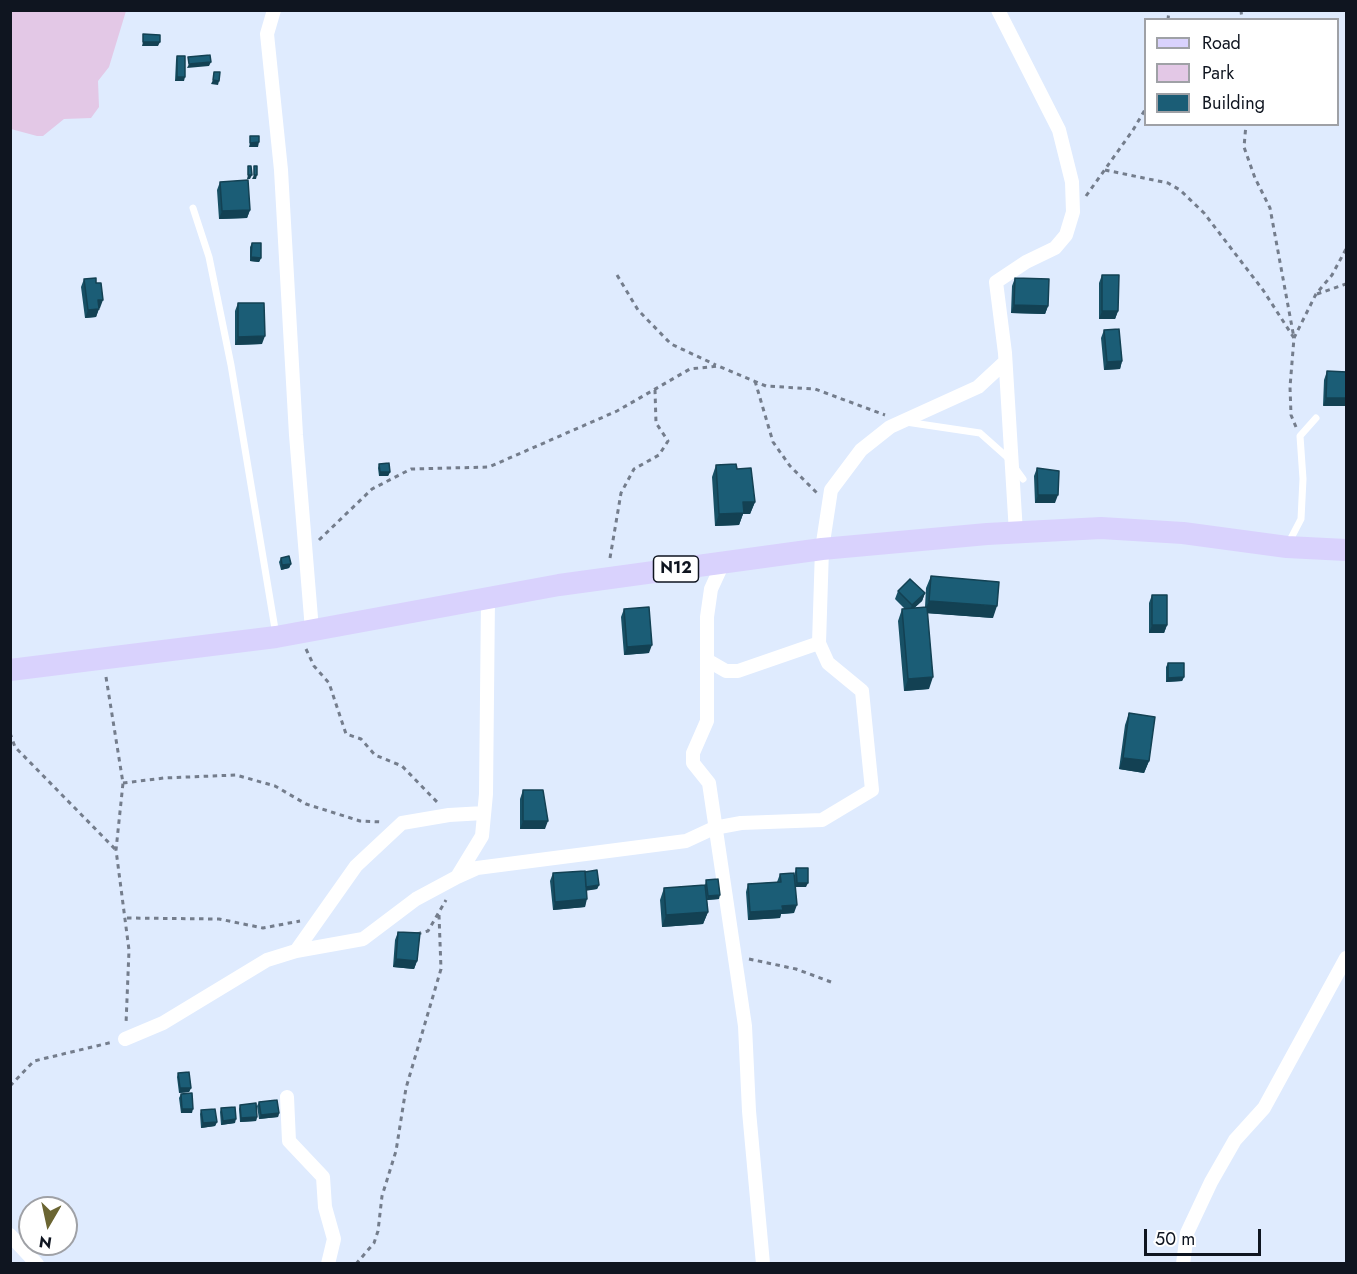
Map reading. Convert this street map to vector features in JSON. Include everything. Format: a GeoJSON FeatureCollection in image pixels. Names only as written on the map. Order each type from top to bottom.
{"type":"FeatureCollection","features":[{"type":"Feature","properties":{"kind":"main road","name":"N12"},"geometry":{"type":"LineString","coordinates":[[10,670],[295,634],[608,578],[822,549],[1016,532],[1125,530],[1183,533],[1287,547],[1347,550]]}},
{"type":"Feature","properties":{"kind":"street"},"geometry":{"type":"LineString","coordinates":[[274,10],[267,34],[281,170],[305,554],[295,634]]}},
{"type":"Feature","properties":{"kind":"street"},"geometry":{"type":"LineString","coordinates":[[998,10],[1059,130],[1072,182],[1073,212],[1066,236],[1055,248],[1026,262],[996,282],[1005,362],[1016,532]]}},
{"type":"Feature","properties":{"kind":"street"},"geometry":{"type":"LineString","coordinates":[[125,1039],[163,1023],[267,960],[296,951],[363,939],[416,899],[477,868],[686,841],[714,828],[741,822],[822,820],[872,790],[862,691],[828,663],[819,643],[822,549],[831,490],[861,450],[890,427],[978,387],[1005,362]]}},
{"type":"Feature","properties":{"kind":"street"},"geometry":{"type":"LineString","coordinates":[[723,563],[711,589],[707,617],[707,721],[693,753],[693,763],[709,783],[745,1026],[748,1111],[763,1263]]}},
{"type":"Feature","properties":{"kind":"street"},"geometry":{"type":"LineString","coordinates":[[457,877],[482,836],[488,598]]}},
{"type":"Feature","properties":{"kind":"street"},"geometry":{"type":"LineString","coordinates":[[707,660],[726,671],[738,671],[801,652],[819,643]]}},
{"type":"Feature","properties":{"kind":"street"},"geometry":{"type":"LineString","coordinates":[[296,951],[357,866],[402,824],[449,815],[484,813]]}},
{"type":"Feature","properties":{"kind":"street"},"geometry":{"type":"LineString","coordinates":[[1183,1263],[1187,1233],[1211,1182],[1234,1140],[1264,1108],[1347,958]]}},
{"type":"Feature","properties":{"kind":"street"},"geometry":{"type":"LineString","coordinates":[[287,1097],[289,1141],[323,1177],[325,1207],[334,1239],[328,1263]]}},
{"type":"Feature","properties":{"kind":"street"},"geometry":{"type":"LineString","coordinates":[[10,1235],[37,1263]]}},
{"type":"Feature","properties":{"kind":"lane"},"geometry":{"type":"LineString","coordinates":[[193,208],[209,257],[231,365],[295,634]]}},
{"type":"Feature","properties":{"kind":"lane"},"geometry":{"type":"LineString","coordinates":[[1287,547],[1301,519],[1303,478],[1300,436],[1316,418]]}},
{"type":"Feature","properties":{"kind":"lane"},"geometry":{"type":"LineString","coordinates":[[904,421],[980,433],[1012,464],[1023,479]]}},
{"type":"Feature","properties":{"kind":"path"},"geometry":{"type":"LineString","coordinates":[[1073,212],[1105,170],[1144,111]]}},
{"type":"Feature","properties":{"kind":"path"},"geometry":{"type":"LineString","coordinates":[[1246,126],[1244,147],[1255,178],[1270,208],[1294,338],[1291,415],[1300,436]]}},
{"type":"Feature","properties":{"kind":"path"},"geometry":{"type":"LineString","coordinates":[[1105,170],[1168,183],[1180,190],[1204,213],[1263,290],[1294,338]]}},
{"type":"Feature","properties":{"kind":"path"},"geometry":{"type":"LineString","coordinates":[[1294,338],[1316,294],[1332,275],[1347,249]]}},
{"type":"Feature","properties":{"kind":"path"},"geometry":{"type":"LineString","coordinates":[[616,275],[638,310],[671,344],[766,386],[815,389],[904,421]]}},
{"type":"Feature","properties":{"kind":"path"},"geometry":{"type":"LineString","coordinates":[[1316,294],[1347,284]]}},
{"type":"Feature","properties":{"kind":"path"},"geometry":{"type":"LineString","coordinates":[[305,554],[372,489],[411,469],[489,467],[617,411],[690,369],[717,366]]}},
{"type":"Feature","properties":{"kind":"path"},"geometry":{"type":"LineString","coordinates":[[755,380],[773,442],[790,466],[814,487],[827,513]]}},
{"type":"Feature","properties":{"kind":"path"},"geometry":{"type":"LineString","coordinates":[[608,578],[613,531],[621,493],[634,469],[659,455],[668,441],[656,423],[655,390]]}},
{"type":"Feature","properties":{"kind":"path"},"geometry":{"type":"LineString","coordinates":[[295,634],[314,666],[329,683],[346,734],[361,739],[375,755],[402,766],[449,815]]}},
{"type":"Feature","properties":{"kind":"path"},"geometry":{"type":"LineString","coordinates":[[10,1086],[34,1061],[125,1039],[129,950],[116,850],[123,783],[103,659]]}},
{"type":"Feature","properties":{"kind":"path"},"geometry":{"type":"LineString","coordinates":[[10,733],[15,747],[116,850]]}},
{"type":"Feature","properties":{"kind":"path"},"geometry":{"type":"LineString","coordinates":[[123,783],[164,778],[236,775],[275,786],[306,804],[350,817],[402,824]]}},
{"type":"Feature","properties":{"kind":"path"},"geometry":{"type":"LineString","coordinates":[[414,934],[428,931],[439,915],[457,877]]}},
{"type":"Feature","properties":{"kind":"path"},"geometry":{"type":"LineString","coordinates":[[356,1263],[374,1243],[378,1232],[382,1196],[396,1151],[406,1088],[441,969],[439,915]]}},
{"type":"Feature","properties":{"kind":"path"},"geometry":{"type":"LineString","coordinates":[[126,918],[219,919],[263,928],[320,918]]}},
{"type":"Feature","properties":{"kind":"path"},"geometry":{"type":"LineString","coordinates":[[735,956],[796,969],[831,982]]}},
{"type":"Feature","properties":{"kind":"green space"},"geometry":{"type":"Polygon","coordinates":[[[10,11],[126,11],[109,67],[98,81],[99,107],[91,118],[64,119],[43,136],[11,129],[10,11]]]}},
{"type":"Feature","properties":{"kind":"building"},"geometry":{"type":"Polygon","coordinates":[[[143,34],[160,35],[160,42],[143,42],[143,34]]]}},
{"type":"Feature","properties":{"kind":"building"},"geometry":{"type":"Polygon","coordinates":[[[210,55],[211,62],[189,64],[188,57],[210,55]]]}},
{"type":"Feature","properties":{"kind":"building"},"geometry":{"type":"Polygon","coordinates":[[[177,56],[185,56],[185,77],[177,77],[177,56]]]}},
{"type":"Feature","properties":{"kind":"building"},"geometry":{"type":"Polygon","coordinates":[[[214,72],[220,72],[219,81],[213,80],[214,72]]]}},
{"type":"Feature","properties":{"kind":"building"},"geometry":{"type":"Polygon","coordinates":[[[250,136],[259,136],[259,142],[250,143],[250,136]]]}},
{"type":"Feature","properties":{"kind":"building"},"geometry":{"type":"Polygon","coordinates":[[[248,166],[251,166],[252,175],[248,175],[248,166]]]}},
{"type":"Feature","properties":{"kind":"building"},"geometry":{"type":"Polygon","coordinates":[[[254,166],[257,166],[257,175],[254,175],[254,166]]]}},
{"type":"Feature","properties":{"kind":"building"},"geometry":{"type":"Polygon","coordinates":[[[248,180],[250,210],[222,211],[220,182],[248,180]]]}},
{"type":"Feature","properties":{"kind":"building"},"geometry":{"type":"Polygon","coordinates":[[[252,243],[261,243],[261,258],[251,257],[252,243]]]}},
{"type":"Feature","properties":{"kind":"building"},"geometry":{"type":"Polygon","coordinates":[[[1102,275],[1119,275],[1118,311],[1102,311],[1102,275]]]}},
{"type":"Feature","properties":{"kind":"building"},"geometry":{"type":"Polygon","coordinates":[[[96,278],[96,283],[101,283],[103,300],[98,300],[99,309],[88,310],[84,279],[96,278]]]}},
{"type":"Feature","properties":{"kind":"building"},"geometry":{"type":"Polygon","coordinates":[[[1015,278],[1049,279],[1048,306],[1014,305],[1015,278]]]}},
{"type":"Feature","properties":{"kind":"building"},"geometry":{"type":"Polygon","coordinates":[[[238,303],[264,303],[265,336],[238,337],[238,303]]]}},
{"type":"Feature","properties":{"kind":"building"},"geometry":{"type":"Polygon","coordinates":[[[1119,329],[1122,361],[1107,362],[1104,330],[1119,329]]]}},
{"type":"Feature","properties":{"kind":"building"},"geometry":{"type":"Polygon","coordinates":[[[1327,371],[1347,372],[1347,398],[1326,398],[1327,371]]]}},
{"type":"Feature","properties":{"kind":"building"},"geometry":{"type":"Polygon","coordinates":[[[389,463],[390,472],[380,472],[379,464],[389,463]]]}},
{"type":"Feature","properties":{"kind":"building"},"geometry":{"type":"Polygon","coordinates":[[[736,464],[737,469],[751,468],[755,502],[743,502],[744,513],[719,514],[716,465],[736,464]]]}},
{"type":"Feature","properties":{"kind":"building"},"geometry":{"type":"Polygon","coordinates":[[[1037,468],[1059,471],[1058,495],[1038,495],[1037,468]]]}},
{"type":"Feature","properties":{"kind":"building"},"geometry":{"type":"Polygon","coordinates":[[[289,556],[291,564],[282,565],[281,558],[289,556]]]}},
{"type":"Feature","properties":{"kind":"building"},"geometry":{"type":"Polygon","coordinates":[[[931,576],[999,582],[997,606],[929,601],[931,576]]]}},
{"type":"Feature","properties":{"kind":"building"},"geometry":{"type":"Polygon","coordinates":[[[910,579],[925,593],[912,605],[898,591],[910,579]]]}},
{"type":"Feature","properties":{"kind":"building"},"geometry":{"type":"Polygon","coordinates":[[[1152,595],[1167,595],[1167,625],[1152,625],[1152,595]]]}},
{"type":"Feature","properties":{"kind":"building"},"geometry":{"type":"Polygon","coordinates":[[[649,607],[652,645],[627,647],[624,609],[649,607]]]}},
{"type":"Feature","properties":{"kind":"building"},"geometry":{"type":"Polygon","coordinates":[[[927,607],[933,677],[908,679],[902,609],[927,607]]]}},
{"type":"Feature","properties":{"kind":"building"},"geometry":{"type":"Polygon","coordinates":[[[1168,663],[1184,663],[1184,677],[1168,678],[1168,663]]]}},
{"type":"Feature","properties":{"kind":"building"},"geometry":{"type":"Polygon","coordinates":[[[1129,713],[1155,717],[1149,761],[1123,758],[1129,713]]]}},
{"type":"Feature","properties":{"kind":"building"},"geometry":{"type":"Polygon","coordinates":[[[523,790],[543,790],[548,821],[523,821],[523,790]]]}},
{"type":"Feature","properties":{"kind":"building"},"geometry":{"type":"Polygon","coordinates":[[[796,868],[808,868],[808,883],[797,883],[796,868]]]}},
{"type":"Feature","properties":{"kind":"building"},"geometry":{"type":"Polygon","coordinates":[[[597,870],[599,885],[586,887],[585,872],[597,870]]]}},
{"type":"Feature","properties":{"kind":"building"},"geometry":{"type":"Polygon","coordinates":[[[585,871],[587,899],[555,902],[553,873],[585,871]]]}},
{"type":"Feature","properties":{"kind":"building"},"geometry":{"type":"Polygon","coordinates":[[[794,873],[797,905],[782,906],[783,910],[750,912],[748,884],[781,882],[780,874],[794,873]]]}},
{"type":"Feature","properties":{"kind":"building"},"geometry":{"type":"Polygon","coordinates":[[[718,879],[720,895],[708,896],[706,880],[718,879]]]}},
{"type":"Feature","properties":{"kind":"building"},"geometry":{"type":"Polygon","coordinates":[[[705,885],[708,912],[666,915],[664,888],[705,885]]]}},
{"type":"Feature","properties":{"kind":"building"},"geometry":{"type":"Polygon","coordinates":[[[398,932],[420,933],[417,961],[396,959],[398,932]]]}},
{"type":"Feature","properties":{"kind":"building"},"geometry":{"type":"Polygon","coordinates":[[[189,1072],[191,1088],[180,1088],[178,1073],[189,1072]]]}},
{"type":"Feature","properties":{"kind":"building"},"geometry":{"type":"Polygon","coordinates":[[[192,1093],[193,1109],[182,1109],[181,1094],[192,1093]]]}},
{"type":"Feature","properties":{"kind":"building"},"geometry":{"type":"Polygon","coordinates":[[[277,1100],[279,1113],[261,1115],[259,1102],[277,1100]]]}},
{"type":"Feature","properties":{"kind":"building"},"geometry":{"type":"Polygon","coordinates":[[[256,1103],[257,1117],[241,1118],[240,1105],[256,1103]]]}},
{"type":"Feature","properties":{"kind":"building"},"geometry":{"type":"Polygon","coordinates":[[[235,1107],[236,1119],[223,1121],[221,1108],[235,1107]]]}},
{"type":"Feature","properties":{"kind":"building"},"geometry":{"type":"Polygon","coordinates":[[[215,1109],[217,1122],[203,1123],[201,1110],[215,1109]]]}}]}
